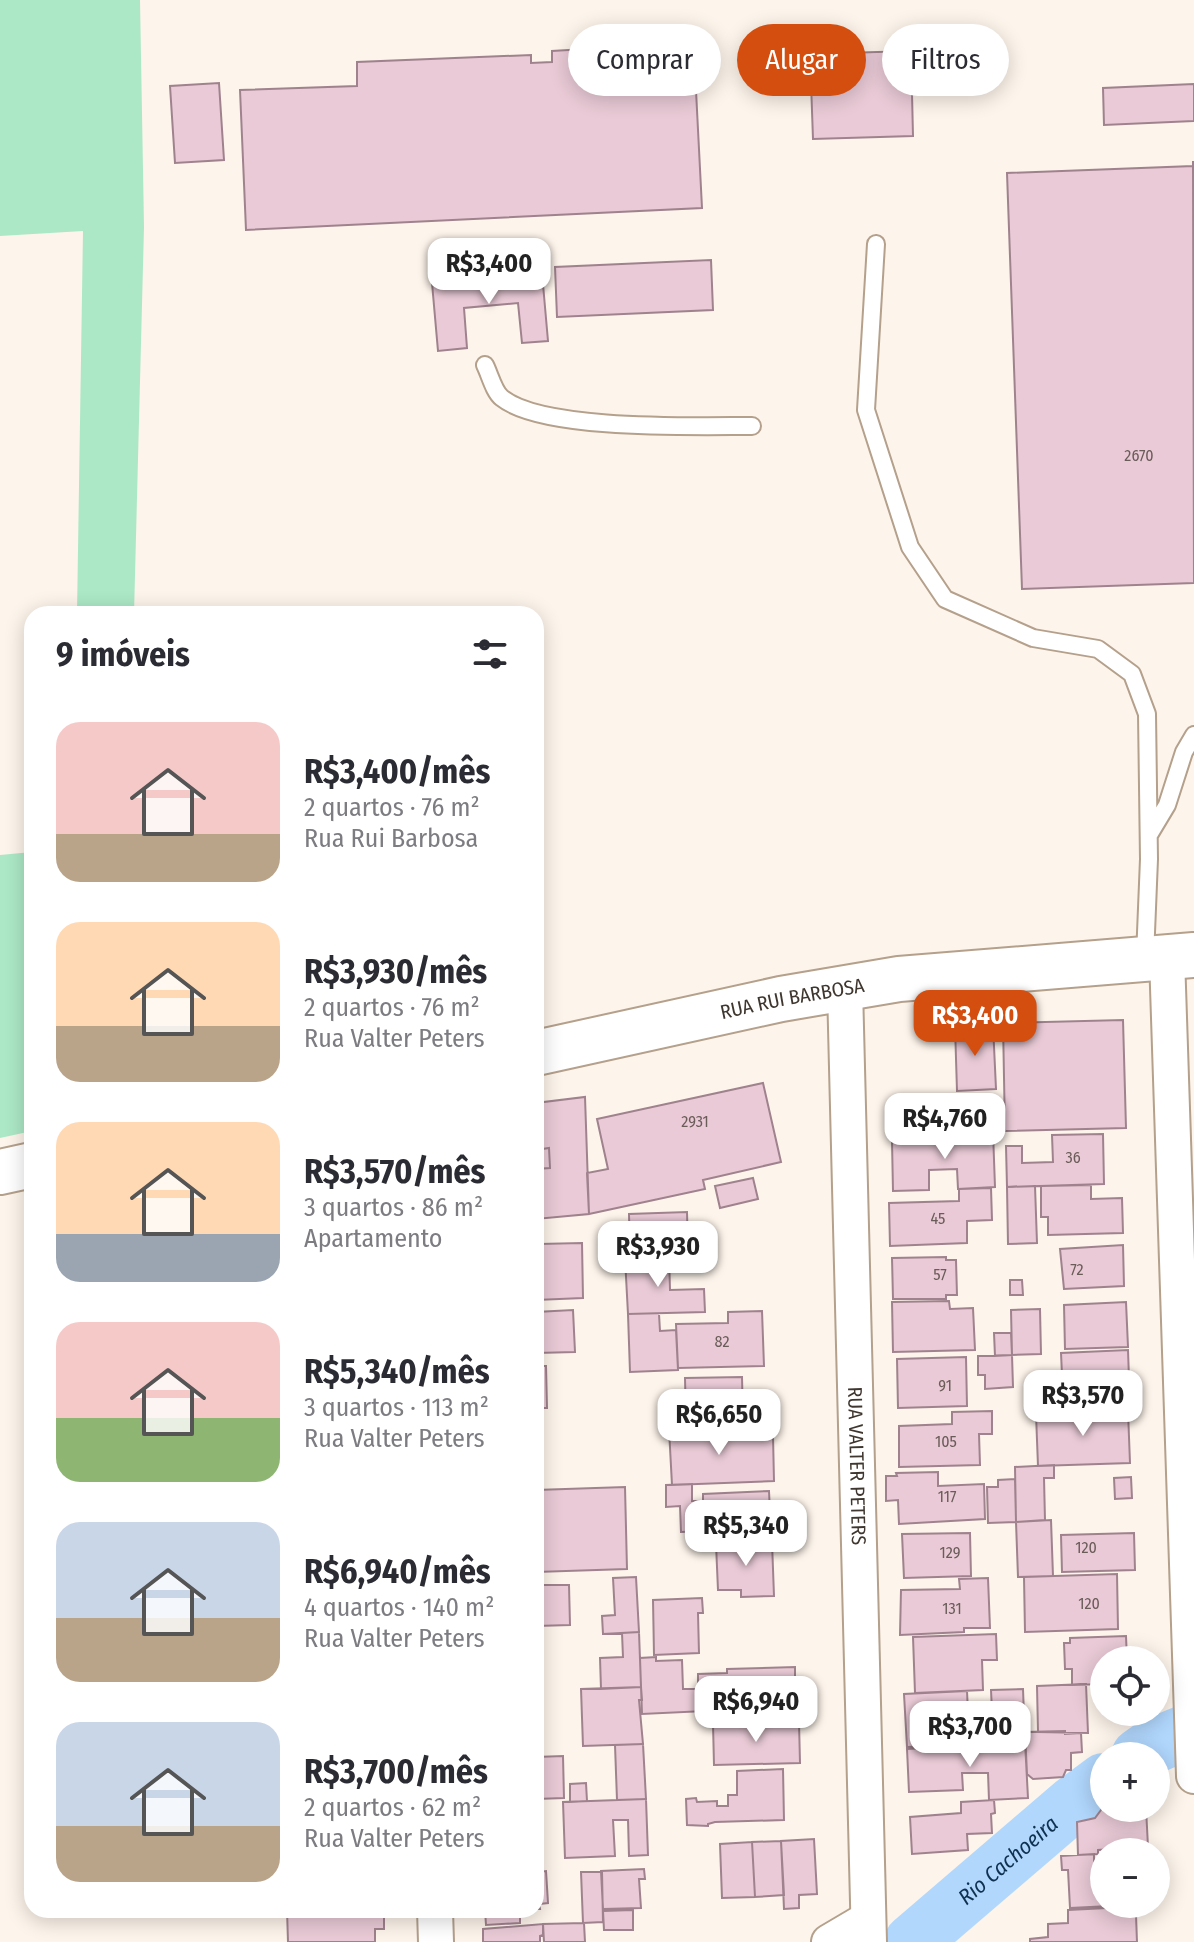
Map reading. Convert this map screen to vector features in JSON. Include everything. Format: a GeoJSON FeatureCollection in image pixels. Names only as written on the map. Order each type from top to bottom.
{"type":"FeatureCollection","features":[{"type":"Feature","properties":{"kind":"street","name":"RUA RUI BARBOSA"},"geometry":{"type":"LineString","coordinates":[[544,1051],[845,988],[958,973],[1169,957]]}},
{"type":"Feature","properties":{"kind":"street"},"geometry":{"type":"LineString","coordinates":[[1169,957],[1194,1776]]}},
{"type":"Feature","properties":{"kind":"street","name":"RUA VALTER PETERS"},"geometry":{"type":"LineString","coordinates":[[845,988],[869,1930]]}},
{"type":"Feature","properties":{"kind":"street"},"geometry":{"type":"LineString","coordinates":[[0,1172],[24,1167]]}},
{"type":"Feature","properties":{"kind":"street"},"geometry":{"type":"LineString","coordinates":[[435,1918],[436,1942]]}},
{"type":"Feature","properties":{"kind":"street"},"geometry":{"type":"LineString","coordinates":[[829,1942],[869,1930]]}},
{"type":"Feature","properties":{"kind":"lane"},"geometry":{"type":"LineString","coordinates":[[876,244],[866,410],[910,547],[945,599],[1033,638],[1098,649],[1132,674],[1147,714],[1149,836],[1169,957]]}},
{"type":"Feature","properties":{"kind":"lane"},"geometry":{"type":"LineString","coordinates":[[485,365],[500,397],[525,410],[571,420],[646,425],[752,426]]}},
{"type":"Feature","properties":{"kind":"lane"},"geometry":{"type":"LineString","coordinates":[[1149,836],[1167,805],[1184,752],[1194,735]]}},
{"type":"Feature","properties":{"kind":"green space"},"geometry":{"type":"Polygon","coordinates":[[[0,0],[140,0],[144,227],[134,606],[77,606],[83,231],[0,236],[0,0]]]}},
{"type":"Feature","properties":{"kind":"green space"},"geometry":{"type":"Polygon","coordinates":[[[24,853],[24,1133],[0,1138],[0,855],[24,853]]]}},
{"type":"Feature","properties":{"kind":"building"},"geometry":{"type":"Polygon","coordinates":[[[568,50],[568,96],[696,96],[702,208],[246,230],[240,90],[357,86],[357,62],[531,55],[531,63],[552,62],[552,51],[568,50]]]}},
{"type":"Feature","properties":{"kind":"building"},"geometry":{"type":"Polygon","coordinates":[[[866,52],[882,52],[882,96],[912,96],[913,136],[813,139],[811,96],[866,96],[866,52]]]}},
{"type":"Feature","properties":{"kind":"building"},"geometry":{"type":"Polygon","coordinates":[[[219,83],[224,160],[175,163],[170,86],[219,83]]]}},
{"type":"Feature","properties":{"kind":"building"},"geometry":{"type":"Polygon","coordinates":[[[1194,84],[1194,121],[1104,125],[1103,88],[1194,84]]]}},
{"type":"Feature","properties":{"kind":"building"},"geometry":{"type":"Polygon","coordinates":[[[1193,161],[1194,583],[1022,589],[1007,173],[1193,166],[1193,161]]]}},
{"type":"Feature","properties":{"kind":"building"},"geometry":{"type":"Polygon","coordinates":[[[711,260],[713,310],[557,317],[555,267],[711,260]]]}},
{"type":"Feature","properties":{"kind":"building"},"geometry":{"type":"Polygon","coordinates":[[[542,273],[548,341],[522,343],[518,303],[464,308],[467,348],[438,351],[432,283],[542,273]]]}},
{"type":"Feature","properties":{"kind":"building"},"geometry":{"type":"Polygon","coordinates":[[[1123,1020],[1126,1128],[1005,1131],[1003,1023],[1123,1020]]]}},
{"type":"Feature","properties":{"kind":"building"},"geometry":{"type":"Polygon","coordinates":[[[993,1025],[996,1089],[957,1091],[955,1026],[993,1025]]]}},
{"type":"Feature","properties":{"kind":"building"},"geometry":{"type":"Polygon","coordinates":[[[763,1083],[781,1162],[703,1180],[705,1189],[589,1214],[587,1173],[608,1169],[597,1119],[763,1083]]]}},
{"type":"Feature","properties":{"kind":"building"},"geometry":{"type":"Polygon","coordinates":[[[585,1097],[589,1214],[544,1218],[544,1168],[550,1168],[549,1148],[544,1149],[544,1102],[585,1097]]]}},
{"type":"Feature","properties":{"kind":"building"},"geometry":{"type":"Polygon","coordinates":[[[973,1100],[973,1133],[944,1134],[943,1101],[973,1100]]]}},
{"type":"Feature","properties":{"kind":"building"},"geometry":{"type":"Polygon","coordinates":[[[993,1132],[995,1187],[958,1189],[957,1169],[929,1170],[929,1190],[893,1191],[892,1141],[955,1139],[956,1133],[993,1132]]]}},
{"type":"Feature","properties":{"kind":"building"},"geometry":{"type":"Polygon","coordinates":[[[1103,1134],[1104,1184],[1007,1187],[1006,1146],[1022,1146],[1022,1163],[1053,1162],[1052,1135],[1103,1134]]]}},
{"type":"Feature","properties":{"kind":"building"},"geometry":{"type":"Polygon","coordinates":[[[549,1148],[550,1168],[544,1168],[544,1149],[549,1148]]]}},
{"type":"Feature","properties":{"kind":"building"},"geometry":{"type":"Polygon","coordinates":[[[753,1178],[758,1199],[720,1208],[715,1186],[753,1178]]]}},
{"type":"Feature","properties":{"kind":"building"},"geometry":{"type":"Polygon","coordinates":[[[1091,1185],[1091,1199],[1122,1198],[1123,1233],[1048,1235],[1048,1217],[1041,1217],[1041,1186],[1091,1185]]]}},
{"type":"Feature","properties":{"kind":"building"},"geometry":{"type":"Polygon","coordinates":[[[1035,1186],[1037,1243],[1008,1244],[1007,1187],[1035,1186]]]}},
{"type":"Feature","properties":{"kind":"building"},"geometry":{"type":"Polygon","coordinates":[[[991,1188],[992,1220],[967,1221],[967,1243],[890,1246],[889,1203],[959,1201],[959,1189],[991,1188]]]}},
{"type":"Feature","properties":{"kind":"building"},"geometry":{"type":"Polygon","coordinates":[[[687,1212],[688,1252],[630,1254],[629,1214],[687,1212]]]}},
{"type":"Feature","properties":{"kind":"building"},"geometry":{"type":"Polygon","coordinates":[[[582,1243],[583,1298],[544,1300],[544,1244],[582,1243]]]}},
{"type":"Feature","properties":{"kind":"building"},"geometry":{"type":"Polygon","coordinates":[[[1123,1245],[1124,1286],[1064,1289],[1060,1249],[1123,1245]]]}},
{"type":"Feature","properties":{"kind":"building"},"geometry":{"type":"Polygon","coordinates":[[[669,1256],[670,1290],[704,1289],[705,1312],[628,1314],[625,1258],[669,1256]]]}},
{"type":"Feature","properties":{"kind":"building"},"geometry":{"type":"Polygon","coordinates":[[[946,1257],[946,1260],[956,1260],[957,1295],[946,1295],[946,1299],[893,1299],[892,1258],[946,1257]]]}},
{"type":"Feature","properties":{"kind":"building"},"geometry":{"type":"Polygon","coordinates":[[[1010,1280],[1022,1280],[1023,1295],[1010,1295],[1010,1280]]]}},
{"type":"Feature","properties":{"kind":"building"},"geometry":{"type":"Polygon","coordinates":[[[949,1301],[950,1309],[973,1308],[975,1350],[893,1352],[892,1302],[949,1301]]]}},
{"type":"Feature","properties":{"kind":"building"},"geometry":{"type":"Polygon","coordinates":[[[1126,1302],[1128,1347],[1065,1349],[1064,1305],[1126,1302]]]}},
{"type":"Feature","properties":{"kind":"building"},"geometry":{"type":"Polygon","coordinates":[[[1040,1309],[1041,1354],[1012,1355],[1011,1310],[1040,1309]]]}},
{"type":"Feature","properties":{"kind":"building"},"geometry":{"type":"Polygon","coordinates":[[[573,1310],[575,1352],[544,1353],[544,1312],[573,1310]]]}},
{"type":"Feature","properties":{"kind":"building"},"geometry":{"type":"Polygon","coordinates":[[[762,1311],[764,1366],[678,1368],[676,1324],[728,1323],[728,1312],[762,1311]]]}},
{"type":"Feature","properties":{"kind":"building"},"geometry":{"type":"Polygon","coordinates":[[[628,1314],[659,1314],[660,1331],[676,1330],[678,1370],[630,1372],[628,1314]]]}},
{"type":"Feature","properties":{"kind":"building"},"geometry":{"type":"Polygon","coordinates":[[[994,1333],[1011,1333],[1012,1355],[995,1356],[994,1333]]]}},
{"type":"Feature","properties":{"kind":"building"},"geometry":{"type":"Polygon","coordinates":[[[1128,1350],[1130,1407],[1050,1409],[1050,1397],[1063,1397],[1061,1353],[1128,1350]]]}},
{"type":"Feature","properties":{"kind":"building"},"geometry":{"type":"Polygon","coordinates":[[[1012,1355],[1013,1387],[985,1389],[985,1375],[978,1375],[978,1356],[1012,1355]]]}},
{"type":"Feature","properties":{"kind":"building"},"geometry":{"type":"Polygon","coordinates":[[[966,1357],[967,1406],[898,1408],[897,1359],[966,1357]]]}},
{"type":"Feature","properties":{"kind":"building"},"geometry":{"type":"Polygon","coordinates":[[[544,1366],[546,1366],[547,1408],[544,1408],[544,1366]]]}},
{"type":"Feature","properties":{"kind":"building"},"geometry":{"type":"Polygon","coordinates":[[[742,1377],[743,1419],[686,1421],[685,1378],[742,1377]]]}},
{"type":"Feature","properties":{"kind":"building"},"geometry":{"type":"Polygon","coordinates":[[[1098,1408],[1123,1408],[1123,1411],[1128,1411],[1130,1463],[1038,1466],[1036,1414],[1098,1412],[1098,1408]]]}},
{"type":"Feature","properties":{"kind":"building"},"geometry":{"type":"Polygon","coordinates":[[[992,1411],[992,1434],[979,1434],[980,1465],[899,1467],[899,1426],[952,1424],[952,1412],[992,1411]]]}},
{"type":"Feature","properties":{"kind":"building"},"geometry":{"type":"Polygon","coordinates":[[[727,1426],[728,1437],[773,1436],[774,1481],[672,1485],[669,1429],[727,1426]]]}},
{"type":"Feature","properties":{"kind":"building"},"geometry":{"type":"Polygon","coordinates":[[[1054,1465],[1054,1478],[1044,1478],[1045,1520],[1016,1522],[1015,1467],[1054,1465]]]}},
{"type":"Feature","properties":{"kind":"building"},"geometry":{"type":"Polygon","coordinates":[[[938,1472],[938,1486],[984,1484],[985,1519],[899,1524],[898,1500],[886,1501],[886,1476],[938,1472]]]}},
{"type":"Feature","properties":{"kind":"building"},"geometry":{"type":"Polygon","coordinates":[[[1131,1477],[1132,1498],[1115,1499],[1114,1478],[1131,1477]]]}},
{"type":"Feature","properties":{"kind":"building"},"geometry":{"type":"Polygon","coordinates":[[[1015,1479],[1016,1522],[988,1523],[987,1487],[998,1487],[998,1480],[1015,1479]]]}},
{"type":"Feature","properties":{"kind":"building"},"geometry":{"type":"Polygon","coordinates":[[[692,1484],[692,1501],[703,1501],[703,1494],[769,1491],[771,1534],[705,1537],[705,1531],[681,1532],[680,1506],[666,1507],[666,1485],[692,1484]]]}},
{"type":"Feature","properties":{"kind":"building"},"geometry":{"type":"Polygon","coordinates":[[[625,1487],[627,1569],[544,1572],[544,1490],[625,1487]]]}},
{"type":"Feature","properties":{"kind":"building"},"geometry":{"type":"Polygon","coordinates":[[[1051,1520],[1053,1576],[1018,1577],[1016,1522],[1051,1520]]]}},
{"type":"Feature","properties":{"kind":"building"},"geometry":{"type":"Polygon","coordinates":[[[970,1533],[971,1576],[904,1578],[902,1534],[970,1533]]]}},
{"type":"Feature","properties":{"kind":"building"},"geometry":{"type":"Polygon","coordinates":[[[1134,1533],[1135,1570],[1062,1572],[1061,1535],[1134,1533]]]}},
{"type":"Feature","properties":{"kind":"building"},"geometry":{"type":"Polygon","coordinates":[[[772,1542],[774,1596],[741,1597],[741,1590],[718,1590],[716,1544],[772,1542]]]}},
{"type":"Feature","properties":{"kind":"building"},"geometry":{"type":"Polygon","coordinates":[[[1117,1574],[1118,1629],[1025,1632],[1024,1577],[1117,1574]]]}},
{"type":"Feature","properties":{"kind":"building"},"geometry":{"type":"Polygon","coordinates":[[[636,1577],[639,1632],[603,1634],[602,1616],[615,1615],[613,1578],[636,1577]]]}},
{"type":"Feature","properties":{"kind":"building"},"geometry":{"type":"Polygon","coordinates":[[[988,1578],[990,1628],[900,1635],[901,1590],[960,1589],[959,1579],[988,1578]]]}},
{"type":"Feature","properties":{"kind":"building"},"geometry":{"type":"Polygon","coordinates":[[[544,1585],[569,1585],[570,1625],[544,1626],[544,1585]]]}},
{"type":"Feature","properties":{"kind":"building"},"geometry":{"type":"Polygon","coordinates":[[[702,1598],[703,1613],[698,1613],[699,1653],[654,1655],[653,1600],[702,1598]]]}},
{"type":"Feature","properties":{"kind":"building"},"geometry":{"type":"Polygon","coordinates":[[[639,1632],[641,1687],[601,1689],[600,1658],[623,1657],[622,1633],[639,1632]]]}},
{"type":"Feature","properties":{"kind":"building"},"geometry":{"type":"Polygon","coordinates":[[[996,1634],[997,1660],[982,1660],[983,1690],[915,1693],[913,1637],[996,1634]]]}},
{"type":"Feature","properties":{"kind":"building"},"geometry":{"type":"Polygon","coordinates":[[[1126,1636],[1126,1646],[1090,1646],[1090,1684],[1072,1685],[1072,1669],[1065,1669],[1064,1643],[1070,1643],[1070,1638],[1126,1636]]]}},
{"type":"Feature","properties":{"kind":"building"},"geometry":{"type":"Polygon","coordinates":[[[656,1657],[656,1661],[682,1660],[683,1689],[698,1689],[698,1674],[727,1673],[727,1669],[795,1667],[795,1690],[807,1689],[807,1709],[793,1707],[642,1714],[640,1658],[656,1657]]]}},
{"type":"Feature","properties":{"kind":"building"},"geometry":{"type":"Polygon","coordinates":[[[1086,1684],[1088,1733],[1038,1732],[1037,1686],[1086,1684]]]}},
{"type":"Feature","properties":{"kind":"building"},"geometry":{"type":"Polygon","coordinates":[[[641,1687],[642,1700],[639,1700],[643,1744],[583,1746],[581,1689],[641,1687]]]}},
{"type":"Feature","properties":{"kind":"building"},"geometry":{"type":"Polygon","coordinates":[[[1023,1689],[1025,1742],[907,1747],[904,1694],[967,1691],[968,1713],[992,1712],[991,1690],[1023,1689]]]}},
{"type":"Feature","properties":{"kind":"building"},"geometry":{"type":"Polygon","coordinates":[[[799,1722],[800,1763],[714,1765],[713,1724],[799,1722]]]}},
{"type":"Feature","properties":{"kind":"building"},"geometry":{"type":"Polygon","coordinates":[[[1065,1731],[1065,1734],[1081,1733],[1082,1752],[1071,1753],[1071,1770],[1066,1770],[1063,1777],[1033,1779],[1027,1774],[1025,1732],[1065,1731]]]}},
{"type":"Feature","properties":{"kind":"building"},"geometry":{"type":"Polygon","coordinates":[[[1025,1742],[1028,1798],[989,1800],[988,1773],[962,1773],[963,1790],[909,1792],[907,1749],[1025,1742]]]}},
{"type":"Feature","properties":{"kind":"building"},"geometry":{"type":"Polygon","coordinates":[[[643,1744],[646,1799],[617,1800],[615,1745],[643,1744]]]}},
{"type":"Feature","properties":{"kind":"building"},"geometry":{"type":"Polygon","coordinates":[[[563,1756],[564,1798],[544,1799],[544,1757],[563,1756]]]}},
{"type":"Feature","properties":{"kind":"building"},"geometry":{"type":"Polygon","coordinates":[[[783,1769],[784,1820],[687,1825],[686,1799],[717,1801],[717,1806],[728,1806],[728,1795],[737,1795],[737,1771],[783,1769]]]}},
{"type":"Feature","properties":{"kind":"building"},"geometry":{"type":"Polygon","coordinates":[[[586,1783],[587,1801],[570,1802],[570,1784],[586,1783]]]}},
{"type":"Feature","properties":{"kind":"building"},"geometry":{"type":"Polygon","coordinates":[[[646,1799],[648,1855],[629,1856],[628,1820],[613,1820],[615,1856],[565,1858],[563,1802],[646,1799]]]}},
{"type":"Feature","properties":{"kind":"building"},"geometry":{"type":"Polygon","coordinates":[[[994,1800],[992,1833],[967,1834],[968,1850],[912,1854],[910,1817],[961,1813],[961,1802],[994,1800]]]}},
{"type":"Feature","properties":{"kind":"building"},"geometry":{"type":"Polygon","coordinates":[[[1090,1819],[1090,1822],[1147,1822],[1148,1838],[1090,1838],[1090,1854],[1078,1855],[1077,1822],[1090,1819]]]}},
{"type":"Feature","properties":{"kind":"building"},"geometry":{"type":"Polygon","coordinates":[[[814,1839],[817,1894],[799,1895],[799,1908],[784,1909],[781,1841],[814,1839]]]}},
{"type":"Feature","properties":{"kind":"building"},"geometry":{"type":"Polygon","coordinates":[[[781,1841],[784,1895],[755,1897],[752,1842],[781,1841]]]}},
{"type":"Feature","properties":{"kind":"building"},"geometry":{"type":"Polygon","coordinates":[[[752,1842],[755,1897],[722,1898],[720,1844],[752,1842]]]}},
{"type":"Feature","properties":{"kind":"building"},"geometry":{"type":"Polygon","coordinates":[[[1090,1854],[1090,1907],[1070,1908],[1068,1870],[1062,1870],[1061,1856],[1090,1854]]]}},
{"type":"Feature","properties":{"kind":"building"},"geometry":{"type":"Polygon","coordinates":[[[644,1869],[645,1879],[639,1879],[641,1908],[603,1909],[601,1871],[644,1869]]]}},
{"type":"Feature","properties":{"kind":"building"},"geometry":{"type":"Polygon","coordinates":[[[546,1871],[548,1903],[544,1903],[546,1871]]]}},
{"type":"Feature","properties":{"kind":"building"},"geometry":{"type":"Polygon","coordinates":[[[581,1872],[602,1872],[603,1922],[583,1923],[581,1872]]]}},
{"type":"Feature","properties":{"kind":"building"},"geometry":{"type":"Polygon","coordinates":[[[1090,1909],[1090,1918],[1136,1918],[1137,1942],[1030,1942],[1030,1939],[1048,1937],[1048,1924],[1068,1923],[1068,1910],[1090,1909]]]}},
{"type":"Feature","properties":{"kind":"building"},"geometry":{"type":"Polygon","coordinates":[[[633,1910],[633,1930],[604,1930],[603,1911],[633,1910]]]}},
{"type":"Feature","properties":{"kind":"building"},"geometry":{"type":"Polygon","coordinates":[[[287,1918],[384,1918],[384,1929],[375,1929],[375,1942],[288,1942],[287,1918]]]}},
{"type":"Feature","properties":{"kind":"building"},"geometry":{"type":"Polygon","coordinates":[[[486,1918],[520,1918],[520,1923],[486,1925],[486,1918]]]}},
{"type":"Feature","properties":{"kind":"building"},"geometry":{"type":"Polygon","coordinates":[[[584,1923],[585,1942],[544,1942],[543,1924],[584,1923]]]}},
{"type":"Feature","properties":{"kind":"building"},"geometry":{"type":"Polygon","coordinates":[[[543,1924],[540,1942],[483,1942],[483,1929],[543,1924]]]}},
{"type":"Feature","properties":{"kind":"waterway","name":"Rio Cachoeira"},"geometry":{"type":"LineString","coordinates":[[1163,1742],[1194,1729]]}},
{"type":"Feature","properties":{"kind":"waterway","name":"Rio Cachoeira"},"geometry":{"type":"LineString","coordinates":[[912,1942],[1090,1791]]}}]}
